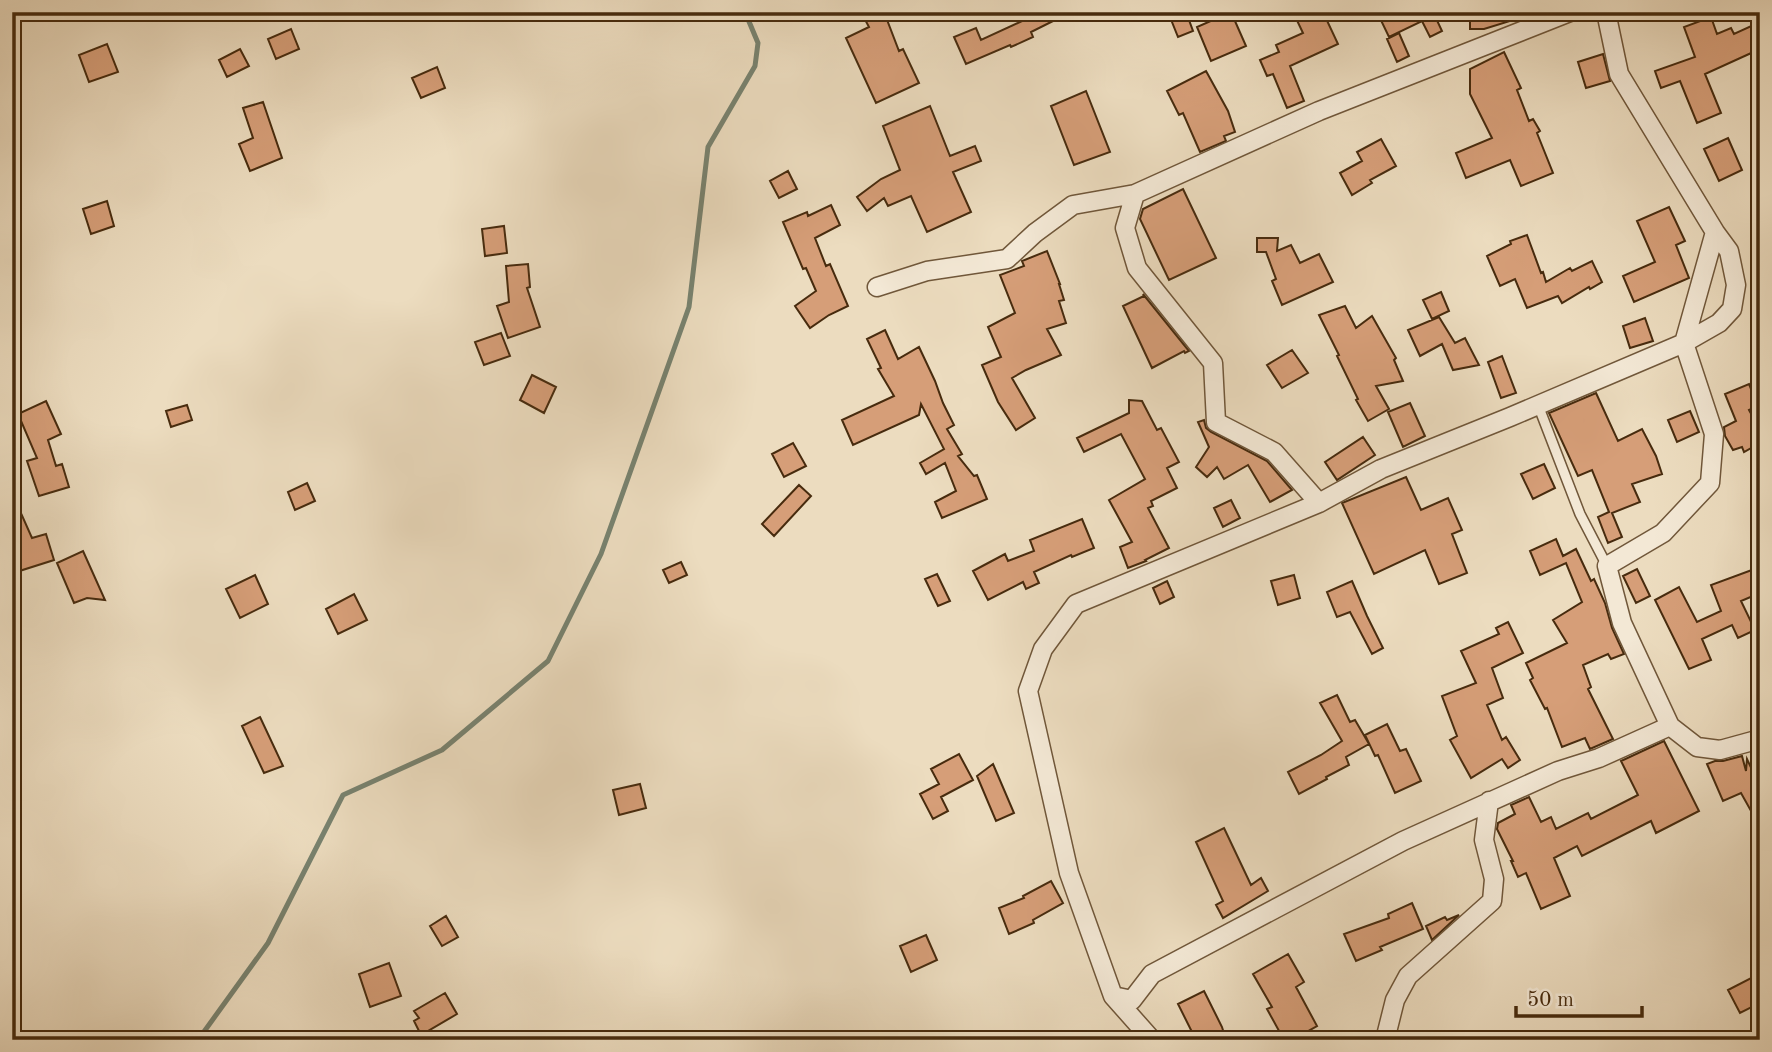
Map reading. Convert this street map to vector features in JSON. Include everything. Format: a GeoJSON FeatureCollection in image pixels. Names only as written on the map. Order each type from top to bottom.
{"type":"FeatureCollection","features":[{"type":"Feature","properties":{"kind":"street"},"geometry":{"type":"LineString","coordinates":[[877,287],[927,271],[1007,259],[1035,233],[1073,205],[1135,194],[1319,111],[1570,12]]}},
{"type":"Feature","properties":{"kind":"street"},"geometry":{"type":"LineString","coordinates":[[1152,1040],[1113,996],[1069,873],[1028,691],[1043,649],[1076,604],[1319,503],[1381,470],[1684,343],[1719,323],[1732,309],[1736,285],[1729,251],[1619,74],[1606,12]]}},
{"type":"Feature","properties":{"kind":"street"},"geometry":{"type":"LineString","coordinates":[[1135,194],[1125,228],[1137,268],[1213,363],[1216,422],[1274,452],[1319,503]]}},
{"type":"Feature","properties":{"kind":"street"},"geometry":{"type":"LineString","coordinates":[[1715,232],[1684,343],[1714,434],[1710,483],[1663,533],[1608,566],[1622,624],[1670,726],[1697,747],[1720,750],[1760,738]]}},
{"type":"Feature","properties":{"kind":"street"},"geometry":{"type":"LineString","coordinates":[[1113,996],[1132,1000],[1152,974],[1403,841],[1558,771],[1599,758],[1670,726]]}},
{"type":"Feature","properties":{"kind":"street"},"geometry":{"type":"LineString","coordinates":[[1385,1040],[1395,1000],[1408,976],[1492,901],[1494,879],[1483,840],[1489,802]]}},
{"type":"Feature","properties":{"kind":"lane"},"geometry":{"type":"LineString","coordinates":[[1538,405],[1580,514],[1608,566]]}},
{"type":"Feature","properties":{"kind":"building"},"geometry":{"type":"Polygon","coordinates":[[[861,12],[884,12],[899,51],[903,49],[919,83],[876,103],[846,38],[869,27],[861,12]]]}},
{"type":"Feature","properties":{"kind":"building"},"geometry":{"type":"Polygon","coordinates":[[[1031,12],[1071,12],[1031,32],[1033,37],[966,64],[954,37],[976,28],[981,40],[1033,16],[1031,12]]]}},
{"type":"Feature","properties":{"kind":"building"},"geometry":{"type":"Polygon","coordinates":[[[1168,12],[1186,12],[1193,31],[1178,37],[1168,12]]]}},
{"type":"Feature","properties":{"kind":"building"},"geometry":{"type":"Polygon","coordinates":[[[1231,12],[1246,46],[1211,61],[1197,27],[1231,12]]]}},
{"type":"Feature","properties":{"kind":"building"},"geometry":{"type":"Polygon","coordinates":[[[1293,12],[1323,12],[1338,44],[1290,66],[1304,101],[1287,108],[1273,74],[1267,76],[1260,60],[1279,52],[1276,45],[1303,33],[1293,12]]]}},
{"type":"Feature","properties":{"kind":"building"},"geometry":{"type":"Polygon","coordinates":[[[1377,12],[1439,12],[1434,14],[1442,31],[1430,37],[1422,21],[1389,37],[1377,12]]]}},
{"type":"Feature","properties":{"kind":"building"},"geometry":{"type":"Polygon","coordinates":[[[1486,12],[1529,12],[1529,15],[1484,29],[1470,29],[1470,16],[1488,16],[1486,12]]]}},
{"type":"Feature","properties":{"kind":"building"},"geometry":{"type":"Polygon","coordinates":[[[1711,17],[1717,34],[1731,28],[1734,34],[1760,22],[1760,49],[1705,74],[1721,113],[1697,123],[1680,81],[1661,88],[1655,71],[1695,57],[1684,27],[1711,17]]]}},
{"type":"Feature","properties":{"kind":"building"},"geometry":{"type":"Polygon","coordinates":[[[291,29],[299,49],[276,59],[268,39],[291,29]]]}},
{"type":"Feature","properties":{"kind":"building"},"geometry":{"type":"Polygon","coordinates":[[[1399,33],[1409,56],[1397,62],[1387,39],[1399,33]]]}},
{"type":"Feature","properties":{"kind":"building"},"geometry":{"type":"Polygon","coordinates":[[[107,44],[118,72],[89,82],[79,55],[107,44]]]}},
{"type":"Feature","properties":{"kind":"building"},"geometry":{"type":"Polygon","coordinates":[[[240,49],[249,66],[227,77],[219,60],[240,49]]]}},
{"type":"Feature","properties":{"kind":"building"},"geometry":{"type":"Polygon","coordinates":[[[1504,52],[1521,88],[1517,90],[1529,121],[1533,119],[1540,131],[1537,133],[1553,173],[1521,186],[1510,160],[1466,178],[1456,153],[1492,138],[1470,94],[1470,69],[1504,52]]]}},
{"type":"Feature","properties":{"kind":"building"},"geometry":{"type":"Polygon","coordinates":[[[1603,54],[1610,81],[1586,88],[1578,62],[1603,54]]]}},
{"type":"Feature","properties":{"kind":"building"},"geometry":{"type":"Polygon","coordinates":[[[437,67],[445,88],[421,98],[412,78],[437,67]]]}},
{"type":"Feature","properties":{"kind":"building"},"geometry":{"type":"Polygon","coordinates":[[[1206,71],[1228,111],[1235,132],[1224,136],[1226,141],[1200,152],[1183,113],[1179,115],[1167,91],[1206,71]]]}},
{"type":"Feature","properties":{"kind":"building"},"geometry":{"type":"Polygon","coordinates":[[[1086,91],[1110,152],[1074,165],[1051,106],[1086,91]]]}},
{"type":"Feature","properties":{"kind":"building"},"geometry":{"type":"Polygon","coordinates":[[[263,102],[282,158],[250,171],[239,144],[253,138],[243,108],[263,102]]]}},
{"type":"Feature","properties":{"kind":"building"},"geometry":{"type":"Polygon","coordinates":[[[930,106],[950,156],[975,146],[981,161],[953,172],[971,212],[927,232],[911,196],[888,206],[884,198],[867,211],[857,197],[881,179],[900,170],[883,126],[930,106]]]}},
{"type":"Feature","properties":{"kind":"building"},"geometry":{"type":"Polygon","coordinates":[[[1728,138],[1742,170],[1719,181],[1704,149],[1728,138]]]}},
{"type":"Feature","properties":{"kind":"building"},"geometry":{"type":"Polygon","coordinates":[[[1381,139],[1396,166],[1370,180],[1372,183],[1352,195],[1340,173],[1362,161],[1357,152],[1381,139]]]}},
{"type":"Feature","properties":{"kind":"building"},"geometry":{"type":"Polygon","coordinates":[[[788,171],[797,189],[779,198],[770,181],[788,171]]]}},
{"type":"Feature","properties":{"kind":"building"},"geometry":{"type":"Polygon","coordinates":[[[1183,189],[1216,258],[1169,280],[1140,219],[1143,209],[1183,189]]]}},
{"type":"Feature","properties":{"kind":"building"},"geometry":{"type":"Polygon","coordinates":[[[107,201],[114,226],[91,234],[83,209],[107,201]]]}},
{"type":"Feature","properties":{"kind":"building"},"geometry":{"type":"Polygon","coordinates":[[[831,205],[840,225],[815,238],[826,266],[830,264],[848,306],[810,328],[795,306],[816,291],[806,268],[803,269],[783,222],[807,212],[808,216],[831,205]]]}},
{"type":"Feature","properties":{"kind":"building"},"geometry":{"type":"Polygon","coordinates":[[[1669,207],[1685,241],[1676,245],[1689,278],[1634,302],[1623,276],[1655,262],[1637,221],[1669,207]]]}},
{"type":"Feature","properties":{"kind":"building"},"geometry":{"type":"Polygon","coordinates":[[[504,226],[507,253],[485,256],[482,229],[504,226]]]}},
{"type":"Feature","properties":{"kind":"building"},"geometry":{"type":"Polygon","coordinates":[[[1527,235],[1546,282],[1570,268],[1572,271],[1592,261],[1602,282],[1562,303],[1558,296],[1527,308],[1515,279],[1500,286],[1487,256],[1511,244],[1510,241],[1527,235]]]}},
{"type":"Feature","properties":{"kind":"building"},"geometry":{"type":"Polygon","coordinates":[[[1257,238],[1278,238],[1277,251],[1291,245],[1300,263],[1319,254],[1333,282],[1282,305],[1272,281],[1276,279],[1266,252],[1257,252],[1257,238]]]}},
{"type":"Feature","properties":{"kind":"building"},"geometry":{"type":"Polygon","coordinates":[[[1047,251],[1060,284],[1064,300],[1059,301],[1066,323],[1047,329],[1061,355],[1012,378],[1035,418],[1016,430],[998,402],[982,365],[1001,357],[988,327],[1015,313],[1000,275],[1024,266],[1022,261],[1047,251]]]}},
{"type":"Feature","properties":{"kind":"building"},"geometry":{"type":"Polygon","coordinates":[[[528,264],[530,287],[527,288],[540,327],[508,338],[497,306],[509,302],[506,266],[528,264]]]}},
{"type":"Feature","properties":{"kind":"building"},"geometry":{"type":"Polygon","coordinates":[[[1441,292],[1449,311],[1432,319],[1423,300],[1441,292]]]}},
{"type":"Feature","properties":{"kind":"building"},"geometry":{"type":"Polygon","coordinates":[[[1143,294],[1189,351],[1152,368],[1123,306],[1144,296],[1143,294]]]}},
{"type":"Feature","properties":{"kind":"building"},"geometry":{"type":"Polygon","coordinates":[[[1345,306],[1356,328],[1372,316],[1396,358],[1394,360],[1403,381],[1376,386],[1389,409],[1368,421],[1319,315],[1345,306]]]}},
{"type":"Feature","properties":{"kind":"building"},"geometry":{"type":"Polygon","coordinates":[[[1439,317],[1455,343],[1465,338],[1479,365],[1453,370],[1442,344],[1420,356],[1408,330],[1439,317]]]}},
{"type":"Feature","properties":{"kind":"building"},"geometry":{"type":"Polygon","coordinates":[[[1645,318],[1653,341],[1630,348],[1623,326],[1645,318]]]}},
{"type":"Feature","properties":{"kind":"building"},"geometry":{"type":"Polygon","coordinates":[[[885,330],[898,359],[919,347],[954,425],[947,429],[962,454],[958,456],[974,476],[977,475],[987,499],[942,518],[935,502],[956,491],[945,463],[926,474],[920,463],[944,449],[921,404],[919,415],[853,445],[842,420],[894,396],[878,369],[881,368],[867,339],[885,330]]]}},
{"type":"Feature","properties":{"kind":"building"},"geometry":{"type":"Polygon","coordinates":[[[501,333],[510,356],[484,365],[475,342],[501,333]]]}},
{"type":"Feature","properties":{"kind":"building"},"geometry":{"type":"Polygon","coordinates":[[[1292,350],[1308,373],[1282,388],[1267,365],[1292,350]]]}},
{"type":"Feature","properties":{"kind":"building"},"geometry":{"type":"Polygon","coordinates":[[[1502,356],[1516,393],[1501,398],[1488,362],[1502,356]]]}},
{"type":"Feature","properties":{"kind":"building"},"geometry":{"type":"Polygon","coordinates":[[[532,375],[556,387],[544,413],[520,400],[532,375]]]}},
{"type":"Feature","properties":{"kind":"building"},"geometry":{"type":"Polygon","coordinates":[[[1749,384],[1758,406],[1749,410],[1760,430],[1760,443],[1744,452],[1742,447],[1733,450],[1725,436],[1724,427],[1736,421],[1725,394],[1749,384]]]}},
{"type":"Feature","properties":{"kind":"building"},"geometry":{"type":"Polygon","coordinates":[[[1596,393],[1618,441],[1642,429],[1662,474],[1632,484],[1640,502],[1612,513],[1622,537],[1608,543],[1598,517],[1609,512],[1592,470],[1578,476],[1549,413],[1596,393]]]}},
{"type":"Feature","properties":{"kind":"building"},"geometry":{"type":"Polygon","coordinates":[[[1129,400],[1142,401],[1157,430],[1161,428],[1179,462],[1167,468],[1177,488],[1151,501],[1153,506],[1148,508],[1169,548],[1128,568],[1120,547],[1132,542],[1109,500],[1145,479],[1121,434],[1084,452],[1077,438],[1129,413],[1129,400]]]}},
{"type":"Feature","properties":{"kind":"building"},"geometry":{"type":"Polygon","coordinates":[[[46,401],[61,434],[48,440],[56,466],[62,464],[69,487],[39,496],[27,461],[37,458],[18,414],[46,401]]]}},
{"type":"Feature","properties":{"kind":"building"},"geometry":{"type":"Polygon","coordinates":[[[1410,403],[1425,436],[1403,447],[1388,412],[1410,403]]]}},
{"type":"Feature","properties":{"kind":"building"},"geometry":{"type":"Polygon","coordinates":[[[187,405],[192,420],[171,427],[166,411],[187,405]]]}},
{"type":"Feature","properties":{"kind":"building"},"geometry":{"type":"Polygon","coordinates":[[[1690,411],[1699,432],[1677,442],[1668,420],[1690,411]]]}},
{"type":"Feature","properties":{"kind":"building"},"geometry":{"type":"Polygon","coordinates":[[[1204,420],[1206,428],[1211,432],[1267,461],[1292,490],[1270,502],[1248,465],[1224,479],[1217,467],[1207,477],[1196,467],[1209,447],[1198,422],[1204,420]]]}},
{"type":"Feature","properties":{"kind":"building"},"geometry":{"type":"Polygon","coordinates":[[[1363,437],[1375,455],[1337,480],[1325,462],[1363,437]]]}},
{"type":"Feature","properties":{"kind":"building"},"geometry":{"type":"Polygon","coordinates":[[[793,443],[806,466],[784,477],[772,454],[793,443]]]}},
{"type":"Feature","properties":{"kind":"building"},"geometry":{"type":"Polygon","coordinates":[[[1544,464],[1555,488],[1533,499],[1521,474],[1544,464]]]}},
{"type":"Feature","properties":{"kind":"building"},"geometry":{"type":"Polygon","coordinates":[[[1406,477],[1421,510],[1448,498],[1462,530],[1452,534],[1467,573],[1439,584],[1425,550],[1374,574],[1342,503],[1406,477]]]}},
{"type":"Feature","properties":{"kind":"building"},"geometry":{"type":"Polygon","coordinates":[[[307,483],[315,501],[295,510],[288,492],[307,483]]]}},
{"type":"Feature","properties":{"kind":"building"},"geometry":{"type":"Polygon","coordinates":[[[799,485],[811,496],[774,536],[762,524],[799,485]]]}},
{"type":"Feature","properties":{"kind":"building"},"geometry":{"type":"Polygon","coordinates":[[[12,493],[32,538],[46,534],[54,560],[13,573],[14,543],[12,544],[12,493]]]}},
{"type":"Feature","properties":{"kind":"building"},"geometry":{"type":"Polygon","coordinates":[[[1231,500],[1240,518],[1223,527],[1214,508],[1231,500]]]}},
{"type":"Feature","properties":{"kind":"building"},"geometry":{"type":"Polygon","coordinates":[[[1082,519],[1094,548],[1034,572],[1039,583],[1026,589],[1023,582],[988,600],[973,571],[1005,554],[1008,561],[1034,551],[1030,540],[1082,519]]]}},
{"type":"Feature","properties":{"kind":"building"},"geometry":{"type":"Polygon","coordinates":[[[1556,539],[1563,556],[1576,549],[1591,581],[1594,579],[1624,654],[1611,659],[1608,654],[1583,665],[1591,687],[1588,689],[1613,739],[1590,749],[1585,738],[1562,747],[1547,708],[1545,709],[1530,680],[1533,678],[1526,663],[1567,643],[1553,620],[1582,602],[1566,563],[1540,575],[1530,551],[1556,539]]]}},
{"type":"Feature","properties":{"kind":"building"},"geometry":{"type":"Polygon","coordinates":[[[83,551],[105,600],[87,598],[74,603],[57,563],[83,551]]]}},
{"type":"Feature","properties":{"kind":"building"},"geometry":{"type":"Polygon","coordinates":[[[681,562],[687,575],[669,583],[663,570],[681,562]]]}},
{"type":"Feature","properties":{"kind":"building"},"geometry":{"type":"Polygon","coordinates":[[[1760,567],[1760,593],[1741,601],[1755,630],[1738,638],[1732,625],[1702,639],[1711,660],[1689,669],[1655,600],[1679,587],[1697,622],[1721,611],[1711,585],[1760,567]]]}},
{"type":"Feature","properties":{"kind":"building"},"geometry":{"type":"Polygon","coordinates":[[[1637,569],[1650,596],[1636,603],[1623,576],[1637,569]]]}},
{"type":"Feature","properties":{"kind":"building"},"geometry":{"type":"Polygon","coordinates":[[[937,574],[950,601],[938,606],[925,579],[937,574]]]}},
{"type":"Feature","properties":{"kind":"building"},"geometry":{"type":"Polygon","coordinates":[[[255,575],[268,604],[240,618],[226,589],[255,575]]]}},
{"type":"Feature","properties":{"kind":"building"},"geometry":{"type":"Polygon","coordinates":[[[1294,575],[1300,598],[1278,605],[1271,581],[1294,575]]]}},
{"type":"Feature","properties":{"kind":"building"},"geometry":{"type":"Polygon","coordinates":[[[1167,581],[1174,597],[1160,604],[1153,588],[1167,581]]]}},
{"type":"Feature","properties":{"kind":"building"},"geometry":{"type":"Polygon","coordinates":[[[1352,581],[1383,648],[1372,654],[1350,612],[1337,617],[1327,592],[1352,581]]]}},
{"type":"Feature","properties":{"kind":"building"},"geometry":{"type":"Polygon","coordinates":[[[354,594],[367,620],[338,634],[326,609],[354,594]]]}},
{"type":"Feature","properties":{"kind":"building"},"geometry":{"type":"Polygon","coordinates":[[[1508,622],[1523,653],[1492,668],[1503,698],[1487,705],[1502,740],[1506,737],[1520,760],[1508,768],[1502,759],[1471,778],[1450,740],[1457,736],[1442,696],[1476,683],[1461,651],[1499,634],[1496,628],[1508,622]]]}},
{"type":"Feature","properties":{"kind":"building"},"geometry":{"type":"Polygon","coordinates":[[[1337,695],[1350,722],[1355,720],[1369,744],[1346,757],[1349,765],[1299,794],[1288,772],[1342,741],[1320,703],[1337,695]]]}},
{"type":"Feature","properties":{"kind":"building"},"geometry":{"type":"Polygon","coordinates":[[[260,717],[283,766],[264,773],[242,726],[260,717]]]}},
{"type":"Feature","properties":{"kind":"building"},"geometry":{"type":"Polygon","coordinates":[[[1387,724],[1400,751],[1406,749],[1421,781],[1395,793],[1378,755],[1375,756],[1365,735],[1387,724]]]}},
{"type":"Feature","properties":{"kind":"building"},"geometry":{"type":"Polygon","coordinates":[[[1664,741],[1699,811],[1656,833],[1651,821],[1582,856],[1577,846],[1554,858],[1570,896],[1541,909],[1526,873],[1518,877],[1497,829],[1498,823],[1515,814],[1511,805],[1529,797],[1541,822],[1551,817],[1556,829],[1588,813],[1591,819],[1638,795],[1621,761],[1664,741]]]}},
{"type":"Feature","properties":{"kind":"building"},"geometry":{"type":"Polygon","coordinates":[[[959,754],[973,780],[941,797],[948,811],[933,819],[920,794],[939,784],[931,769],[959,754]]]}},
{"type":"Feature","properties":{"kind":"building"},"geometry":{"type":"Polygon","coordinates":[[[1742,756],[1746,771],[1747,759],[1760,787],[1760,827],[1741,793],[1723,801],[1707,764],[1742,756]]]}},
{"type":"Feature","properties":{"kind":"building"},"geometry":{"type":"Polygon","coordinates":[[[993,764],[1014,813],[996,821],[977,776],[993,764]]]}},
{"type":"Feature","properties":{"kind":"building"},"geometry":{"type":"Polygon","coordinates":[[[640,784],[646,808],[619,815],[613,790],[640,784]]]}},
{"type":"Feature","properties":{"kind":"building"},"geometry":{"type":"Polygon","coordinates":[[[1224,828],[1251,885],[1261,878],[1268,891],[1223,918],[1216,905],[1223,901],[1196,842],[1224,828]]]}},
{"type":"Feature","properties":{"kind":"building"},"geometry":{"type":"Polygon","coordinates":[[[1051,881],[1063,903],[1033,920],[1034,923],[1009,934],[999,908],[1024,898],[1023,896],[1051,881]]]}},
{"type":"Feature","properties":{"kind":"building"},"geometry":{"type":"Polygon","coordinates":[[[1412,903],[1423,929],[1380,947],[1382,950],[1356,961],[1344,934],[1389,918],[1388,914],[1412,903]]]}},
{"type":"Feature","properties":{"kind":"building"},"geometry":{"type":"Polygon","coordinates":[[[1459,915],[1432,940],[1426,926],[1445,917],[1447,920],[1459,915]]]}},
{"type":"Feature","properties":{"kind":"building"},"geometry":{"type":"Polygon","coordinates":[[[446,916],[458,937],[442,946],[430,926],[446,916]]]}},
{"type":"Feature","properties":{"kind":"building"},"geometry":{"type":"Polygon","coordinates":[[[926,935],[937,960],[911,972],[900,946],[926,935]]]}},
{"type":"Feature","properties":{"kind":"building"},"geometry":{"type":"Polygon","coordinates":[[[1288,954],[1304,982],[1296,987],[1317,1026],[1292,1040],[1284,1040],[1267,1009],[1272,1007],[1253,974],[1288,954]]]}},
{"type":"Feature","properties":{"kind":"building"},"geometry":{"type":"Polygon","coordinates":[[[389,963],[401,996],[370,1007],[359,974],[389,963]]]}},
{"type":"Feature","properties":{"kind":"building"},"geometry":{"type":"Polygon","coordinates":[[[1755,976],[1760,985],[1760,1003],[1740,1013],[1728,990],[1755,976]]]}},
{"type":"Feature","properties":{"kind":"building"},"geometry":{"type":"Polygon","coordinates":[[[1204,991],[1226,1040],[1196,1040],[1178,1004],[1204,991]]]}},
{"type":"Feature","properties":{"kind":"building"},"geometry":{"type":"Polygon","coordinates":[[[445,993],[457,1014],[421,1035],[414,1021],[419,1018],[414,1011],[445,993]]]}},
{"type":"Feature","properties":{"kind":"waterway"},"geometry":{"type":"LineString","coordinates":[[198,1040],[268,943],[343,795],[442,750],[548,661],[601,554],[689,307],[708,147],[755,66],[758,43],[745,12]]}}]}
